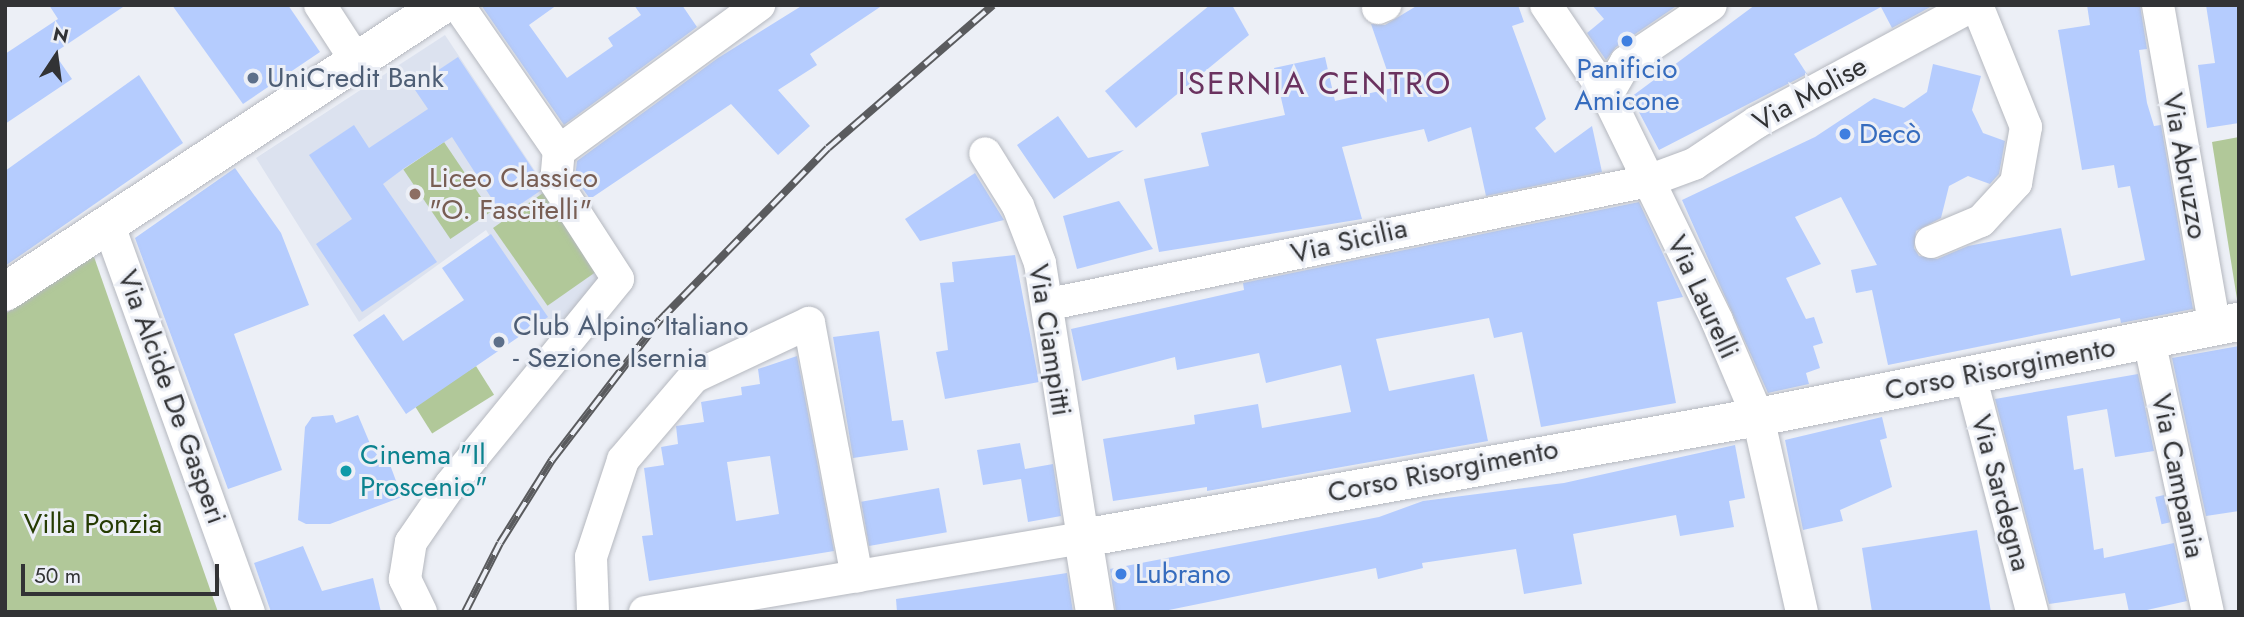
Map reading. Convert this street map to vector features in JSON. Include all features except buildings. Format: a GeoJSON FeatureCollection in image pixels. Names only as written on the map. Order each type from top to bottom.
{"type":"FeatureCollection","features":[{"type":"Feature","properties":{"kind":"street"},"geometry":{"type":"LineString","coordinates":[[320,5],[357,62]]}},
{"type":"Feature","properties":{"kind":"street"},"geometry":{"type":"LineString","coordinates":[[5,292],[442,5]]}},
{"type":"Feature","properties":{"kind":"street"},"geometry":{"type":"LineString","coordinates":[[421,612],[405,579],[411,542],[450,484],[618,279],[556,183],[559,151],[458,5]]}},
{"type":"Feature","properties":{"kind":"street"},"geometry":{"type":"LineString","coordinates":[[559,151],[759,5]]}},
{"type":"Feature","properties":{"kind":"street","name":"Via Laurelli"},"geometry":{"type":"LineString","coordinates":[[1546,5],[1607,95],[1758,417],[1802,612]]}},
{"type":"Feature","properties":{"kind":"street"},"geometry":{"type":"LineString","coordinates":[[1607,95],[1626,62],[1711,5]]}},
{"type":"Feature","properties":{"kind":"street"},"geometry":{"type":"LineString","coordinates":[[1931,242],[1981,221],[2016,183],[2026,127],[1975,5]]}},
{"type":"Feature","properties":{"kind":"street","name":"Via Molise"},"geometry":{"type":"LineString","coordinates":[[1648,181],[1694,164],[1756,122],[1975,5]]}},
{"type":"Feature","properties":{"kind":"street","name":"Via Abruzzo"},"geometry":{"type":"LineString","coordinates":[[2158,5],[2227,325]]}},
{"type":"Feature","properties":{"kind":"street","name":"Via Ciampitti"},"geometry":{"type":"LineString","coordinates":[[985,153],[1018,206],[1050,304],[1083,538]]}},
{"type":"Feature","properties":{"kind":"street","name":"Via Sicilia"},"geometry":{"type":"LineString","coordinates":[[1050,304],[1648,181]]}},
{"type":"Feature","properties":{"kind":"street","name":"Via Alcide De Gasperi"},"geometry":{"type":"LineString","coordinates":[[108,223],[249,612]]}},
{"type":"Feature","properties":{"kind":"street"},"geometry":{"type":"LineString","coordinates":[[593,612],[591,557],[623,460],[694,377],[809,323],[857,576]]}},
{"type":"Feature","properties":{"kind":"street","name":"Corso Risorgimento"},"geometry":{"type":"LineString","coordinates":[[645,612],[780,601],[857,576],[1758,417],[2227,325]]}},
{"type":"Feature","properties":{"kind":"street","name":"Via Campania"},"geometry":{"type":"LineString","coordinates":[[2149,340],[2208,612]]}},
{"type":"Feature","properties":{"kind":"street","name":"Via Sardegna"},"geometry":{"type":"LineString","coordinates":[[1970,375],[2032,612]]}},
{"type":"Feature","properties":{"kind":"street"},"geometry":{"type":"LineString","coordinates":[[1083,538],[1095,612]]}},
{"type":"Feature","properties":{"kind":"shaded area","name":"Liceo Classico \"O. Fascitelli\""},"geometry":{"type":"Polygon","coordinates":[[[445,35],[604,275],[555,339],[486,230],[359,322],[256,158],[445,35]]]}},
{"type":"Feature","properties":{"kind":"green space"},"geometry":{"type":"Polygon","coordinates":[[[2239,137],[2239,299],[2237,299],[2212,142],[2239,137]]]}},
{"type":"Feature","properties":{"kind":"green space"},"geometry":{"type":"Polygon","coordinates":[[[444,142],[491,212],[450,239],[403,169],[444,142]]]}},
{"type":"Feature","properties":{"kind":"green space"},"geometry":{"type":"Polygon","coordinates":[[[543,193],[597,271],[548,306],[493,228],[543,193]]]}},
{"type":"Feature","properties":{"kind":"green space","name":"Villa Ponzia"},"geometry":{"type":"Polygon","coordinates":[[[93,254],[218,612],[5,612],[5,314],[93,254]]]}},
{"type":"Feature","properties":{"kind":"green space"},"geometry":{"type":"Polygon","coordinates":[[[476,366],[494,395],[432,434],[414,405],[476,366]]]}},
{"type":"Feature","properties":{"kind":"railway"},"geometry":{"type":"LineString","coordinates":[[465,612],[500,543],[552,460],[660,320],[828,148],[993,5]]}},
{"type":"Feature","properties":{"kind":"place","name":"Panificio Amicone"},"geometry":{"type":"Point","coordinates":[1627,41]}},
{"type":"Feature","properties":{"kind":"place","name":"UniCredit Bank"},"geometry":{"type":"Point","coordinates":[253,78]}},
{"type":"Feature","properties":{"kind":"place","name":"Decò"},"geometry":{"type":"Point","coordinates":[1845,134]}},
{"type":"Feature","properties":{"kind":"place","name":"Liceo Classico \"O. Fascitelli\""},"geometry":{"type":"Point","coordinates":[415,194]}},
{"type":"Feature","properties":{"kind":"place","name":"Club Alpino Italiano - Sezione Isernia"},"geometry":{"type":"Point","coordinates":[499,342]}},
{"type":"Feature","properties":{"kind":"place","name":"Cinema \"Il Proscenio\""},"geometry":{"type":"Point","coordinates":[346,471]}},
{"type":"Feature","properties":{"kind":"place","name":"Lubrano"},"geometry":{"type":"Point","coordinates":[1121,574]}},
{"type":"Feature","properties":{"kind":"district","name":"ISERNIA CENTRO"},"geometry":{"type":"Point","coordinates":[1315,83]}}]}
